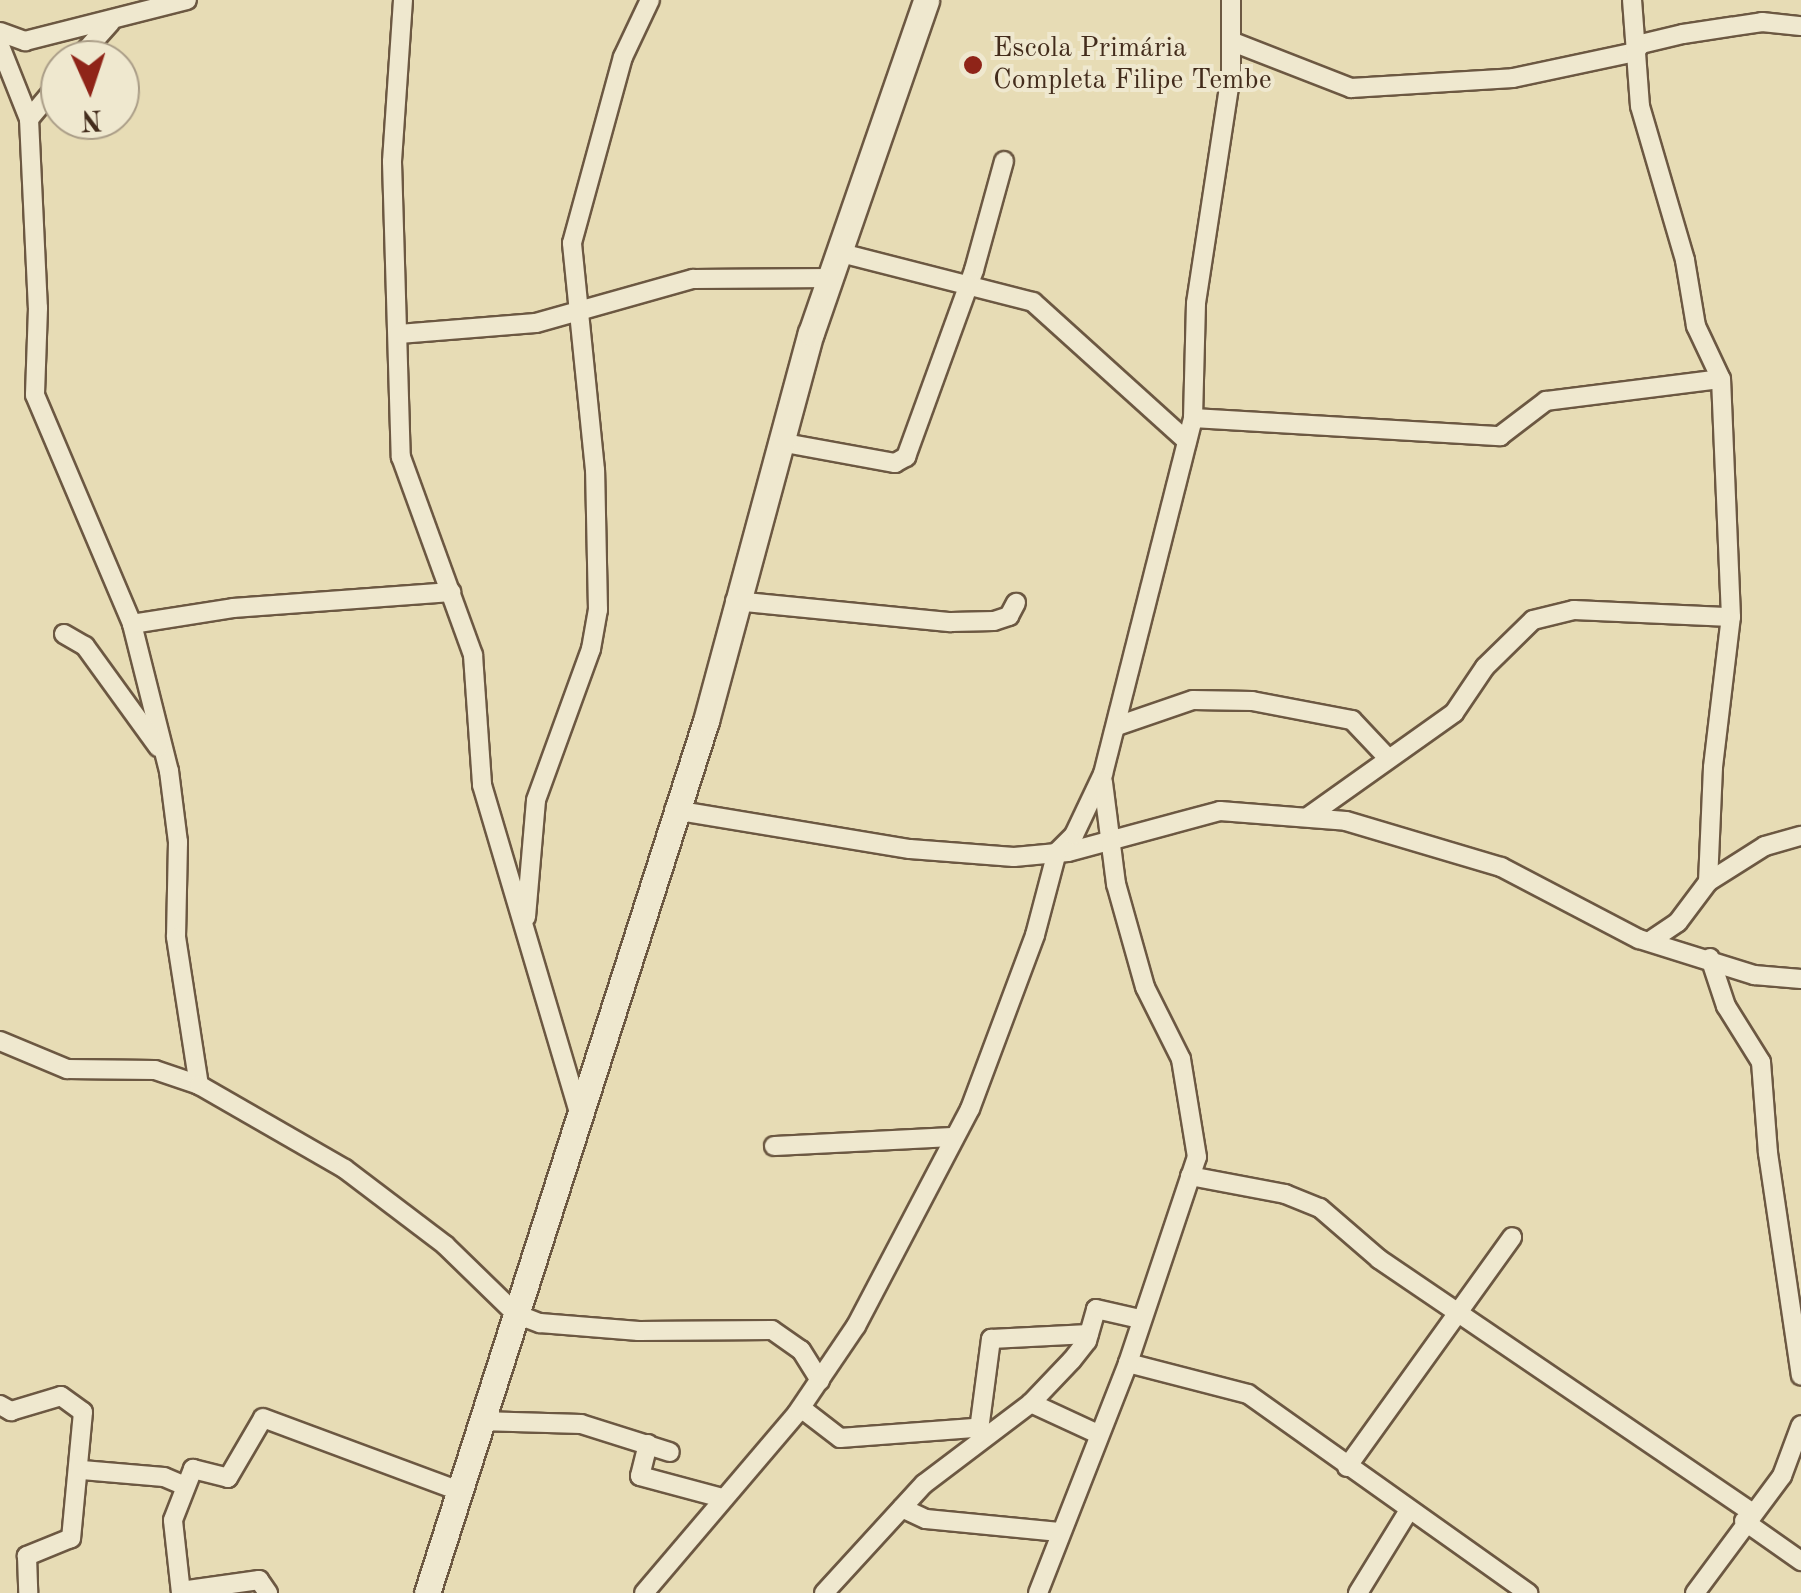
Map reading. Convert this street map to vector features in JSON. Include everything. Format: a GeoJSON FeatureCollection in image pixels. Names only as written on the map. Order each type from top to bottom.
{"type":"FeatureCollection","features":[{"type":"Feature","properties":{"kind":"street"},"geometry":{"type":"LineString","coordinates":[[0,32],[25,41],[187,0]]}},
{"type":"Feature","properties":{"kind":"street"},"geometry":{"type":"LineString","coordinates":[[403,0],[392,162],[400,457],[451,592],[479,682],[482,785],[582,1118]]}},
{"type":"Feature","properties":{"kind":"street"},"geometry":{"type":"LineString","coordinates":[[525,927],[536,800],[591,649],[598,610],[595,470],[574,309],[576,221],[623,57],[650,0]]}},
{"type":"Feature","properties":{"kind":"street"},"geometry":{"type":"LineString","coordinates":[[427,1593],[582,1118],[674,810],[706,721],[735,601],[785,443],[810,333],[926,0]]}},
{"type":"Feature","properties":{"kind":"street"},"geometry":{"type":"LineString","coordinates":[[644,1593],[801,1408],[856,1326],[970,1109],[1035,934],[1045,891],[1104,774],[1118,726],[1134,635],[1193,418],[1196,303],[1238,50],[1231,0]]}},
{"type":"Feature","properties":{"kind":"street"},"geometry":{"type":"LineString","coordinates":[[1632,0],[1640,106],[1684,260],[1692,312],[1721,379],[1730,617],[1712,768],[1708,882]]}},
{"type":"Feature","properties":{"kind":"street"},"geometry":{"type":"LineString","coordinates":[[95,40],[115,18]]}},
{"type":"Feature","properties":{"kind":"street"},"geometry":{"type":"LineString","coordinates":[[1238,50],[1351,88],[1513,78],[1634,52],[1653,40],[1717,28],[1801,26]]}},
{"type":"Feature","properties":{"kind":"street"},"geometry":{"type":"LineString","coordinates":[[0,46],[29,120],[38,308],[34,395],[132,624],[176,799],[176,937],[199,1086]]}},
{"type":"Feature","properties":{"kind":"street"},"geometry":{"type":"LineString","coordinates":[[29,120],[40,107]]}},
{"type":"Feature","properties":{"kind":"street"},"geometry":{"type":"LineString","coordinates":[[785,443],[902,462],[968,283],[1004,161]]}},
{"type":"Feature","properties":{"kind":"street"},"geometry":{"type":"LineString","coordinates":[[399,334],[518,326],[692,279],[836,265],[968,283],[1034,302],[1187,441]]}},
{"type":"Feature","properties":{"kind":"street"},"geometry":{"type":"LineString","coordinates":[[1193,418],[1500,436],[1546,401],[1721,379]]}},
{"type":"Feature","properties":{"kind":"street"},"geometry":{"type":"LineString","coordinates":[[132,624],[233,608],[451,592]]}},
{"type":"Feature","properties":{"kind":"street"},"geometry":{"type":"LineString","coordinates":[[735,601],[951,622],[994,621],[1009,616],[1016,603]]}},
{"type":"Feature","properties":{"kind":"street"},"geometry":{"type":"LineString","coordinates":[[1308,816],[1386,756],[1454,714],[1505,644],[1549,614],[1730,617]]}},
{"type":"Feature","properties":{"kind":"street"},"geometry":{"type":"LineString","coordinates":[[64,634],[85,646],[162,751]]}},
{"type":"Feature","properties":{"kind":"street"},"geometry":{"type":"LineString","coordinates":[[1118,726],[1193,700],[1252,701],[1352,720],[1386,756]]}},
{"type":"Feature","properties":{"kind":"street"},"geometry":{"type":"LineString","coordinates":[[1038,1593],[1128,1363],[1196,1157],[1180,1059],[1144,987],[1116,884],[1106,840],[1104,774]]}},
{"type":"Feature","properties":{"kind":"street"},"geometry":{"type":"LineString","coordinates":[[674,810],[910,849],[1014,857],[1062,852],[1220,811],[1308,816],[1375,827],[1501,866],[1615,930],[1754,975],[1801,980]]}},
{"type":"Feature","properties":{"kind":"street"},"geometry":{"type":"LineString","coordinates":[[1653,940],[1678,922],[1708,882],[1764,846],[1801,836]]}},
{"type":"Feature","properties":{"kind":"street"},"geometry":{"type":"LineString","coordinates":[[1062,852],[1098,863],[1116,884]]}},
{"type":"Feature","properties":{"kind":"street"},"geometry":{"type":"LineString","coordinates":[[1014,857],[1045,891]]}},
{"type":"Feature","properties":{"kind":"street"},"geometry":{"type":"LineString","coordinates":[[1710,958],[1726,1006],[1760,1055],[1801,1376]]}},
{"type":"Feature","properties":{"kind":"street"},"geometry":{"type":"LineString","coordinates":[[0,1041],[67,1068],[139,1068],[199,1086],[345,1169],[445,1244],[516,1314],[540,1323],[638,1332],[772,1330],[801,1350],[820,1380]]}},
{"type":"Feature","properties":{"kind":"street"},"geometry":{"type":"LineString","coordinates":[[774,1146],[819,1148],[953,1137]]}},
{"type":"Feature","properties":{"kind":"street"},"geometry":{"type":"LineString","coordinates":[[1190,1176],[1284,1194],[1320,1208],[1380,1259],[1461,1310],[1747,1516],[1801,1561]]}},
{"type":"Feature","properties":{"kind":"street"},"geometry":{"type":"LineString","coordinates":[[1347,1466],[1512,1238]]}},
{"type":"Feature","properties":{"kind":"street"},"geometry":{"type":"LineString","coordinates":[[824,1593],[902,1508],[980,1432],[1030,1403],[1089,1334],[1100,1308],[1140,1319]]}},
{"type":"Feature","properties":{"kind":"street"},"geometry":{"type":"LineString","coordinates":[[980,1432],[991,1339],[1089,1334]]}},
{"type":"Feature","properties":{"kind":"street"},"geometry":{"type":"LineString","coordinates":[[1128,1363],[1248,1394],[1528,1593]]}},
{"type":"Feature","properties":{"kind":"street"},"geometry":{"type":"LineString","coordinates":[[0,1405],[11,1412],[61,1396],[82,1405],[82,1470],[72,1538],[27,1556],[28,1593]]}},
{"type":"Feature","properties":{"kind":"street"},"geometry":{"type":"LineString","coordinates":[[1030,1403],[1098,1434]]}},
{"type":"Feature","properties":{"kind":"street"},"geometry":{"type":"LineString","coordinates":[[801,1408],[840,1438],[980,1432]]}},
{"type":"Feature","properties":{"kind":"street"},"geometry":{"type":"LineString","coordinates":[[268,1593],[260,1580],[181,1592],[173,1520],[196,1468],[228,1478],[268,1416],[459,1491]]}},
{"type":"Feature","properties":{"kind":"street"},"geometry":{"type":"LineString","coordinates":[[480,1421],[581,1424],[670,1452]]}},
{"type":"Feature","properties":{"kind":"street"},"geometry":{"type":"LineString","coordinates":[[1695,1593],[1794,1455],[1801,1425]]}},
{"type":"Feature","properties":{"kind":"street"},"geometry":{"type":"LineString","coordinates":[[648,1444],[640,1476],[722,1498]]}},
{"type":"Feature","properties":{"kind":"street"},"geometry":{"type":"LineString","coordinates":[[82,1470],[164,1477],[186,1486]]}},
{"type":"Feature","properties":{"kind":"street"},"geometry":{"type":"LineString","coordinates":[[902,1508],[926,1519],[1059,1532]]}},
{"type":"Feature","properties":{"kind":"street"},"geometry":{"type":"LineString","coordinates":[[1358,1593],[1409,1510]]}},
{"type":"Feature","properties":{"kind":"place","name":"Escola Primária Completa Filipe Tembe"},"geometry":{"type":"Point","coordinates":[973,65]}}]}
